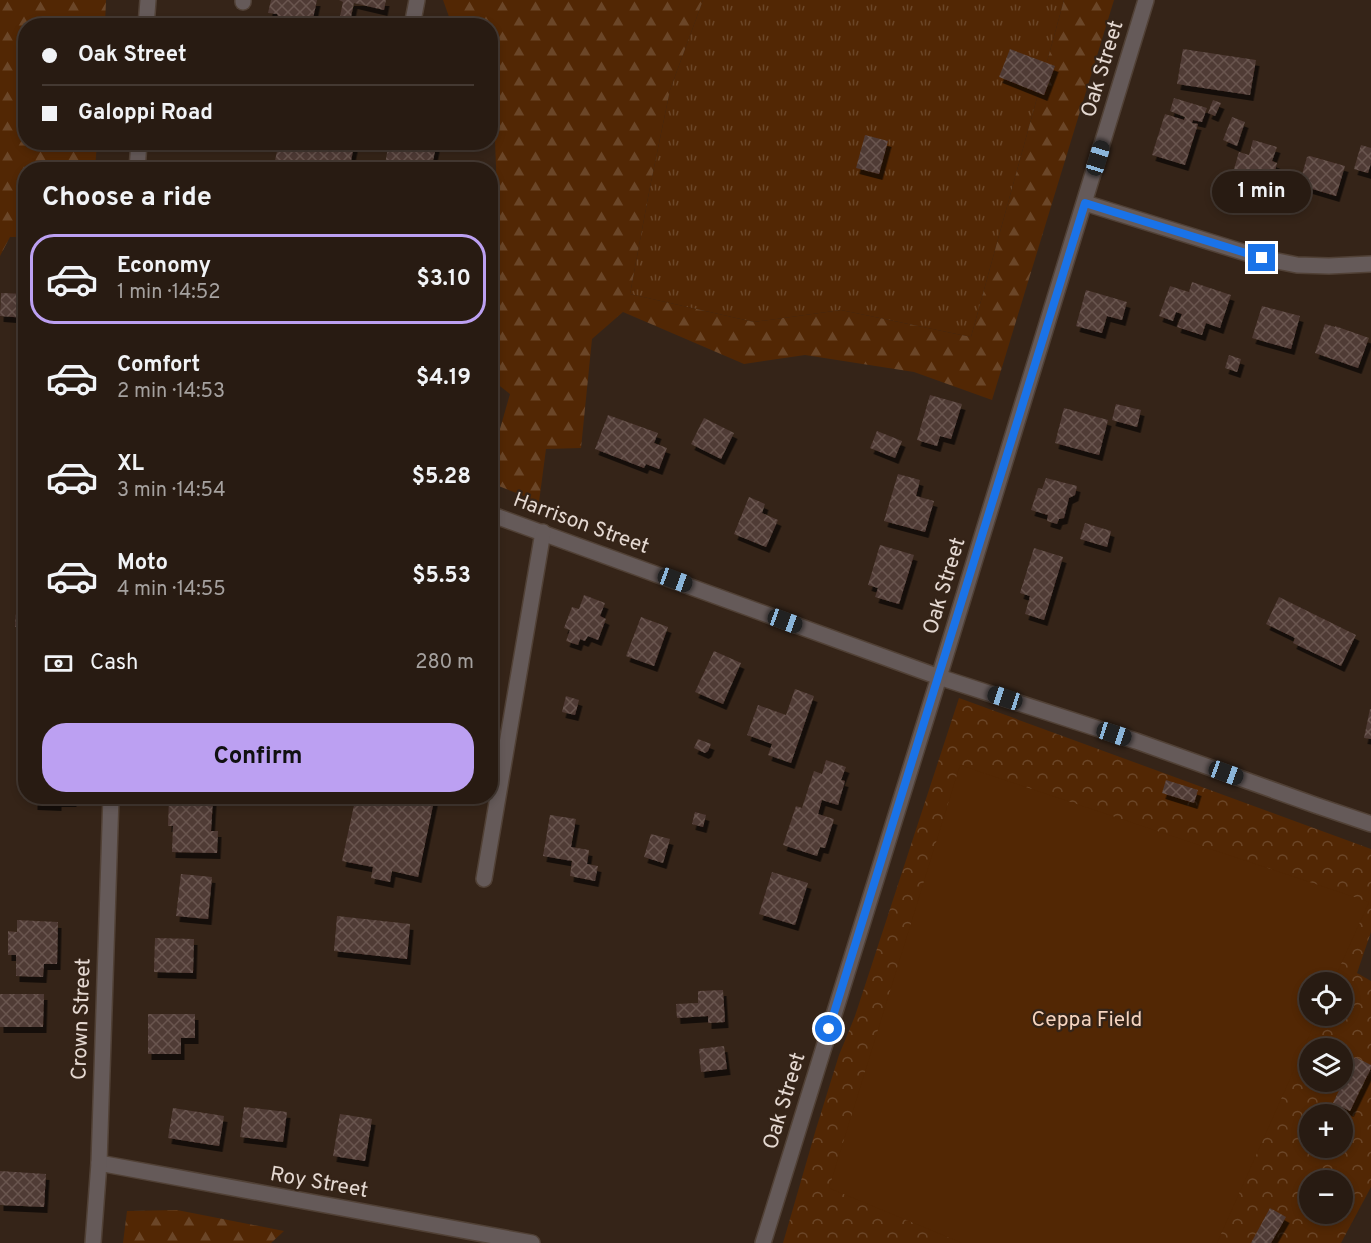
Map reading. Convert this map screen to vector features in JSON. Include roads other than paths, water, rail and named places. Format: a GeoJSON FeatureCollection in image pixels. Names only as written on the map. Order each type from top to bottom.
{"type":"FeatureCollection","features":[{"type":"Feature","properties":{"kind":"street"},"geometry":{"type":"LineString","coordinates":[[147,18],[148,0]]}},
{"type":"Feature","properties":{"kind":"street"},"geometry":{"type":"LineString","coordinates":[[414,18],[417,0]]}},
{"type":"Feature","properties":{"kind":"street","name":"Oak Street"},"geometry":{"type":"LineString","coordinates":[[763,1243],[1146,0]]}},
{"type":"Feature","properties":{"kind":"street"},"geometry":{"type":"LineString","coordinates":[[1085,203],[1262,258],[1297,265],[1371,264]]}},
{"type":"Feature","properties":{"kind":"street","name":"Harrison Street"},"geometry":{"type":"LineString","coordinates":[[498,517],[939,676],[1136,741],[1371,824]]}},
{"type":"Feature","properties":{"kind":"street"},"geometry":{"type":"LineString","coordinates":[[498,797],[543,532]]}},
{"type":"Feature","properties":{"kind":"street","name":"Crown Street"},"geometry":{"type":"LineString","coordinates":[[93,1243],[99,1163],[111,804]]}},
{"type":"Feature","properties":{"kind":"street"},"geometry":{"type":"LineString","coordinates":[[484,879],[497,804]]}},
{"type":"Feature","properties":{"kind":"street","name":"Roy Street"},"geometry":{"type":"LineString","coordinates":[[99,1163],[532,1243]]}},
{"type":"Feature","properties":{"kind":"park label","name":"Ceppa Field"},"geometry":{"type":"Point","coordinates":[1087,1020]}}]}
